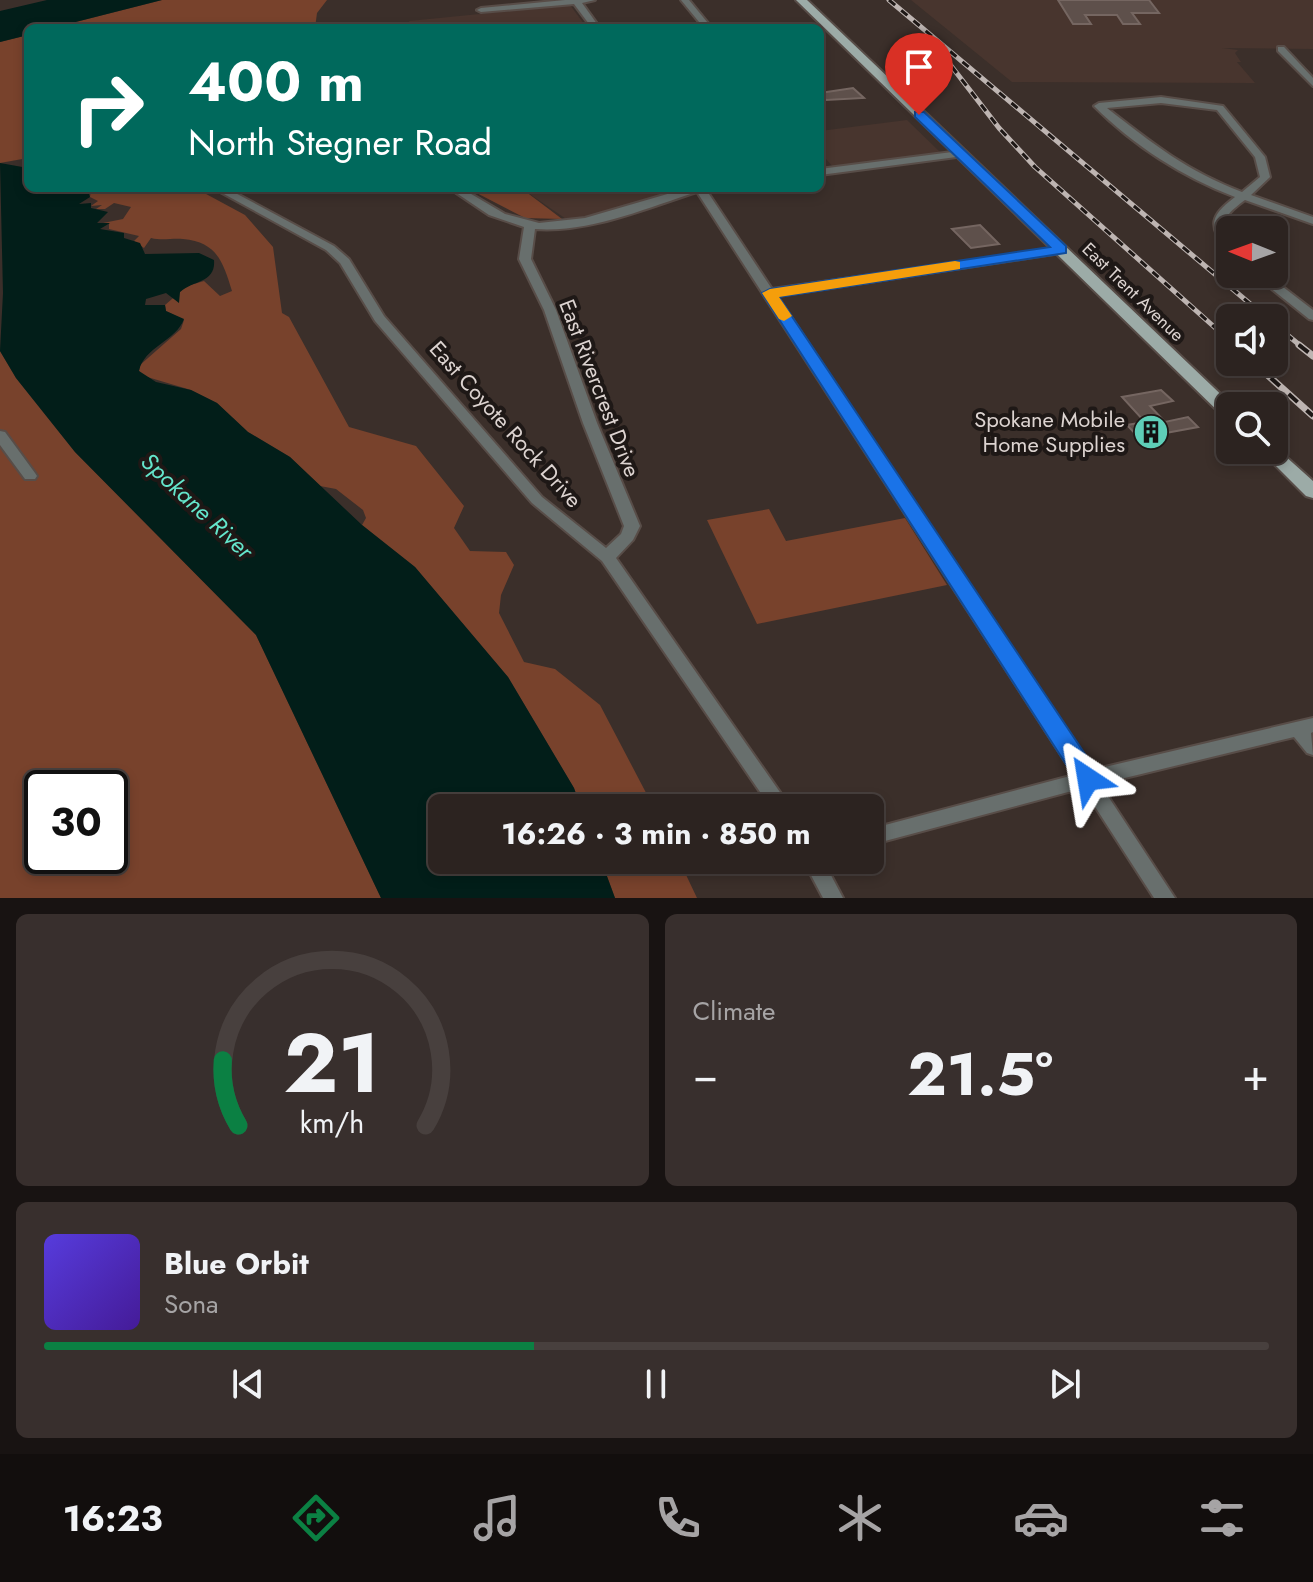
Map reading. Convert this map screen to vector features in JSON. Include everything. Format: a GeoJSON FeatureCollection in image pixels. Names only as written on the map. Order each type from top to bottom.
{"type":"FeatureCollection","features":[{"type":"Feature","properties":{"kind":"main road","name":"East Trent Avenue"},"geometry":{"type":"LineString","coordinates":[[801,0],[1216,399]]}},
{"type":"Feature","properties":{"kind":"main road"},"geometry":{"type":"LineString","coordinates":[[812,0],[827,15],[827,25]]}},
{"type":"Feature","properties":{"kind":"main road"},"geometry":{"type":"LineString","coordinates":[[1284,464],[1313,492]]}},
{"type":"Feature","properties":{"kind":"street"},"geometry":{"type":"LineString","coordinates":[[481,10],[591,0]]}},
{"type":"Feature","properties":{"kind":"street"},"geometry":{"type":"LineString","coordinates":[[685,0],[705,24]]}},
{"type":"Feature","properties":{"kind":"street"},"geometry":{"type":"LineString","coordinates":[[576,1],[593,24]]}},
{"type":"Feature","properties":{"kind":"street"},"geometry":{"type":"LineString","coordinates":[[1281,49],[1313,83]]}},
{"type":"Feature","properties":{"kind":"street"},"geometry":{"type":"LineString","coordinates":[[1221,216],[1226,208],[1244,195],[1260,184],[1265,177],[1265,167],[1225,111],[1214,106],[1161,100],[1099,106],[1181,168],[1244,195],[1313,221]]}},
{"type":"Feature","properties":{"kind":"street"},"geometry":{"type":"LineString","coordinates":[[824,169],[960,154]]}},
{"type":"Feature","properties":{"kind":"street","name":"East Coyote Rock Drive"},"geometry":{"type":"LineString","coordinates":[[225,192],[330,248],[345,261],[379,318],[537,500],[607,557],[772,794]]}},
{"type":"Feature","properties":{"kind":"street"},"geometry":{"type":"LineString","coordinates":[[461,192],[502,217],[530,226],[575,222],[685,192]]}},
{"type":"Feature","properties":{"kind":"street"},"geometry":{"type":"LineString","coordinates":[[703,192],[1165,898]]}},
{"type":"Feature","properties":{"kind":"street","name":"East Rivercrest Drive"},"geometry":{"type":"LineString","coordinates":[[530,226],[525,259],[550,310],[590,423],[632,526],[628,536],[607,557]]}},
{"type":"Feature","properties":{"kind":"street"},"geometry":{"type":"LineString","coordinates":[[770,293],[1061,250]]}},
{"type":"Feature","properties":{"kind":"street"},"geometry":{"type":"LineString","coordinates":[[1277,288],[1313,316]]}},
{"type":"Feature","properties":{"kind":"street"},"geometry":{"type":"LineString","coordinates":[[1298,304],[1313,302]]}},
{"type":"Feature","properties":{"kind":"street"},"geometry":{"type":"LineString","coordinates":[[0,435],[30,476]]}},
{"type":"Feature","properties":{"kind":"street"},"geometry":{"type":"LineString","coordinates":[[884,833],[1088,779],[1305,727],[1313,748]]}},
{"type":"Feature","properties":{"kind":"street"},"geometry":{"type":"LineString","coordinates":[[820,874],[833,898]]}},
{"type":"Feature","properties":{"kind":"shaded area"},"geometry":{"type":"Polygon","coordinates":[[[162,0],[327,0],[317,13],[316,24],[68,24],[162,0]]]}},
{"type":"Feature","properties":{"kind":"shaded area"},"geometry":{"type":"Polygon","coordinates":[[[911,0],[1313,0],[1313,49],[1222,48],[1238,50],[1235,53],[1241,62],[1237,62],[1255,83],[1012,82],[911,0]]]}},
{"type":"Feature","properties":{"kind":"shaded area"},"geometry":{"type":"Polygon","coordinates":[[[570,5],[584,24],[410,24],[409,21],[570,5]]]}},
{"type":"Feature","properties":{"kind":"shaded area"},"geometry":{"type":"Polygon","coordinates":[[[24,36],[24,159],[0,163],[0,42],[24,36]]]}},
{"type":"Feature","properties":{"kind":"shaded area"},"geometry":{"type":"Polygon","coordinates":[[[907,120],[941,153],[833,167],[824,157],[824,130],[907,120]]]}},
{"type":"Feature","properties":{"kind":"shaded area"},"geometry":{"type":"Polygon","coordinates":[[[91,192],[202,192],[245,215],[273,247],[282,313],[289,317],[349,427],[416,446],[464,506],[454,528],[470,551],[506,552],[514,565],[501,595],[499,613],[524,662],[555,669],[600,705],[647,794],[576,794],[508,677],[415,567],[362,525],[366,518],[363,510],[336,489],[320,486],[290,457],[248,432],[217,403],[191,390],[144,376],[139,371],[140,365],[181,329],[184,320],[166,311],[165,305],[187,286],[204,281],[220,296],[232,291],[222,263],[204,244],[183,239],[151,238],[144,248],[134,241],[139,236],[109,229],[109,223],[103,223],[123,219],[131,207],[114,203],[105,209],[96,209],[102,205],[91,206],[98,201],[90,197],[91,192]]]}},
{"type":"Feature","properties":{"kind":"shaded area"},"geometry":{"type":"Polygon","coordinates":[[[475,192],[526,192],[562,219],[525,218],[475,192]]]}},
{"type":"Feature","properties":{"kind":"shaded area"},"geometry":{"type":"Polygon","coordinates":[[[527,192],[674,192],[569,221],[527,192]]]}},
{"type":"Feature","properties":{"kind":"shaded area"},"geometry":{"type":"Polygon","coordinates":[[[0,351],[16,378],[75,452],[256,635],[381,898],[0,898],[0,351]]]}},
{"type":"Feature","properties":{"kind":"shaded area"},"geometry":{"type":"Polygon","coordinates":[[[769,509],[786,541],[905,518],[947,585],[757,624],[707,520],[769,509]]]}},
{"type":"Feature","properties":{"kind":"shaded area"},"geometry":{"type":"Polygon","coordinates":[[[606,874],[686,874],[697,898],[615,898],[606,874]]]}},
{"type":"Feature","properties":{"kind":"water"},"geometry":{"type":"Polygon","coordinates":[[[47,0],[162,0],[68,24],[24,24],[24,36],[0,42],[0,11],[47,0]]]}},
{"type":"Feature","properties":{"kind":"water","name":"Spokane River"},"geometry":{"type":"Polygon","coordinates":[[[0,163],[24,167],[24,192],[89,194],[90,197],[79,204],[91,203],[91,208],[108,212],[97,223],[110,223],[100,229],[124,233],[124,238],[140,243],[145,254],[199,253],[214,260],[212,273],[180,292],[179,303],[166,293],[146,299],[145,305],[165,305],[166,311],[184,319],[174,333],[147,356],[139,371],[156,382],[191,390],[217,403],[248,432],[290,457],[362,525],[415,567],[508,677],[576,794],[428,794],[428,874],[606,874],[615,898],[381,898],[256,635],[75,452],[16,378],[0,351],[3,293],[0,163]]]}},
{"type":"Feature","properties":{"kind":"building"},"geometry":{"type":"Polygon","coordinates":[[[1058,0],[1149,0],[1159,13],[1132,13],[1140,24],[1123,24],[1117,15],[1085,15],[1091,24],[1073,24],[1058,0]]]}},
{"type":"Feature","properties":{"kind":"building"},"geometry":{"type":"Polygon","coordinates":[[[853,88],[864,98],[826,100],[824,92],[853,88]]]}},
{"type":"Feature","properties":{"kind":"building"},"geometry":{"type":"Polygon","coordinates":[[[980,225],[999,244],[971,248],[952,229],[980,225]]]}},
{"type":"Feature","properties":{"kind":"building"},"geometry":{"type":"Polygon","coordinates":[[[1161,390],[1173,401],[1150,406],[1165,422],[1188,417],[1198,427],[1139,438],[1127,425],[1145,422],[1122,397],[1161,390]]]}},
{"type":"Feature","properties":{"kind":"railway"},"geometry":{"type":"LineString","coordinates":[[889,0],[1250,304]]}},
{"type":"Feature","properties":{"kind":"railway"},"geometry":{"type":"LineString","coordinates":[[942,54],[999,128],[1035,167],[1216,329]]}},
{"type":"Feature","properties":{"kind":"railway"},"geometry":{"type":"LineString","coordinates":[[1288,336],[1302,347]]}},
{"type":"Feature","properties":{"kind":"railway"},"geometry":{"type":"LineString","coordinates":[[1299,345],[1313,356]]}},
{"type":"Feature","properties":{"kind":"railway"},"geometry":{"type":"LineString","coordinates":[[1269,376],[1313,416]]}},
{"type":"Feature","properties":{"kind":"slow traffic"},"geometry":{"type":"LineString","coordinates":[[784,316],[770,293],[955,266]]}},
{"type":"Feature","properties":{"kind":"place","name":"Spokane Mobile Home Supplies"},"geometry":{"type":"Point","coordinates":[1151,432]}},
{"type":"Feature","properties":{"kind":"route"},"geometry":{"type":"LineString","coordinates":[[919,115],[1061,250],[770,293],[1088,779]]}}]}
